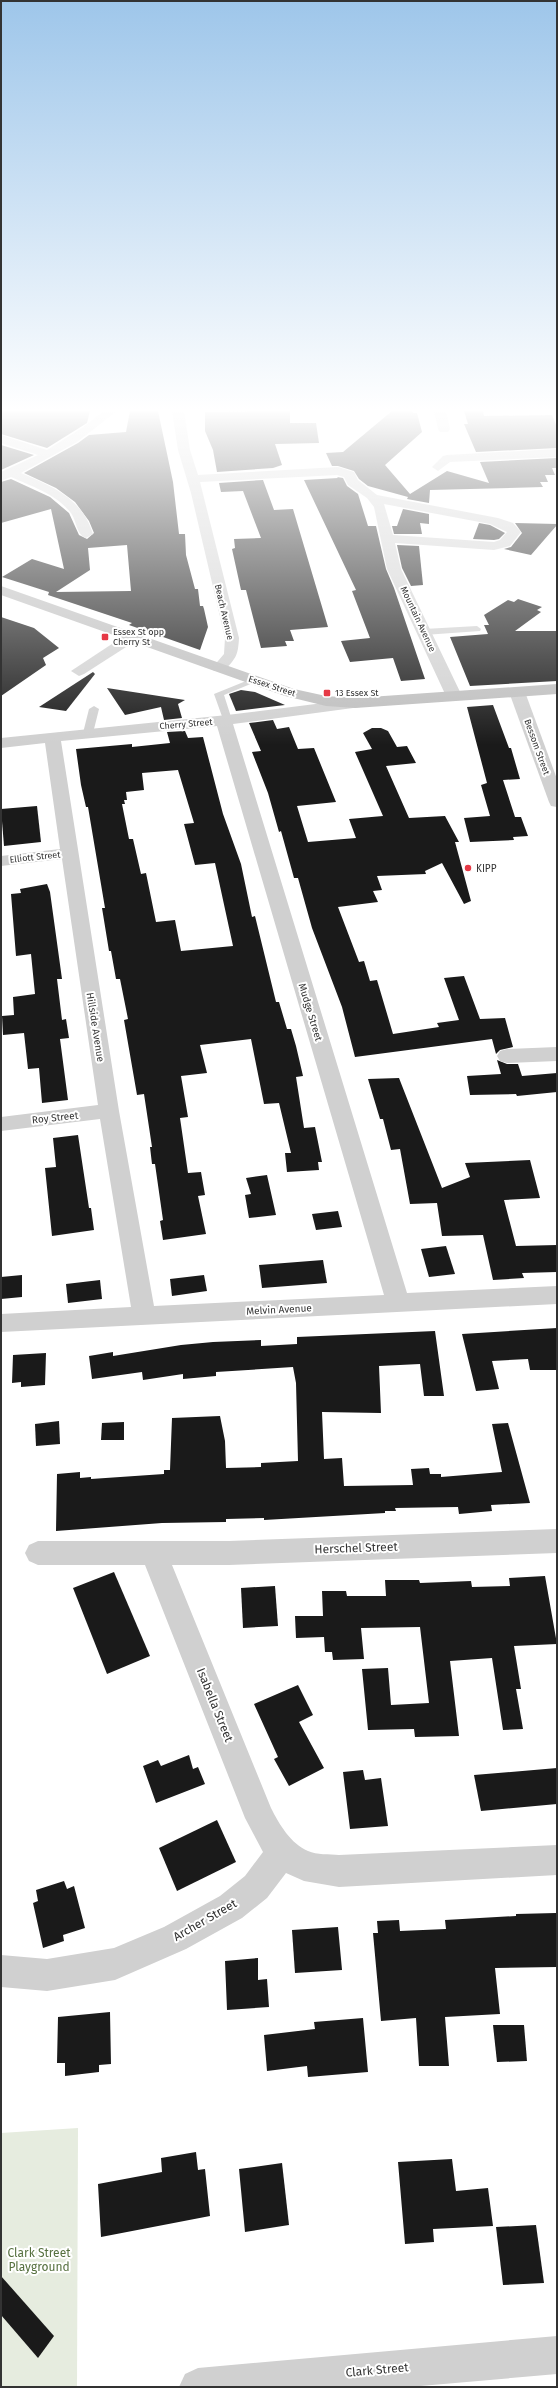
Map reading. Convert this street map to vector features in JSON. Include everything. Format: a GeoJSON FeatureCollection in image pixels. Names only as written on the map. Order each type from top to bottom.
{"type":"FeatureCollection","features":[{"type":"Feature","properties":{"kind":"main road","name":"Essex Street"},"geometry":{"type":"LineString","coordinates":[[1,590],[254,681],[290,693],[326,701],[370,702],[557,690]]}},
{"type":"Feature","properties":{"kind":"street"},"geometry":{"type":"LineString","coordinates":[[83,522],[86,534]]}},
{"type":"Feature","properties":{"kind":"street","name":"Beach Avenue"},"geometry":{"type":"LineString","coordinates":[[204,522],[232,638],[231,655],[219,668]]}},
{"type":"Feature","properties":{"kind":"street","name":"Mountain Avenue"},"geometry":{"type":"LineString","coordinates":[[383,522],[394,569],[454,696]]}},
{"type":"Feature","properties":{"kind":"street"},"geometry":{"type":"LineString","coordinates":[[386,538],[494,546],[505,543],[514,532],[508,526],[498,522]]}},
{"type":"Feature","properties":{"kind":"street"},"geometry":{"type":"LineString","coordinates":[[78,671],[132,637]]}},
{"type":"Feature","properties":{"kind":"street","name":"Bessom Street"},"geometry":{"type":"LineString","coordinates":[[517,692],[557,802]]}},
{"type":"Feature","properties":{"kind":"street","name":"Cherry Street"},"geometry":{"type":"LineString","coordinates":[[1,743],[88,733],[225,721],[370,702]]}},
{"type":"Feature","properties":{"kind":"street","name":"Mudge Street"},"geometry":{"type":"LineString","coordinates":[[225,721],[398,1303]]}},
{"type":"Feature","properties":{"kind":"street","name":"Hillside Avenue"},"geometry":{"type":"LineString","coordinates":[[52,737],[109,1111],[144,1316]]}},
{"type":"Feature","properties":{"kind":"street","name":"Elliott Street"},"geometry":{"type":"LineString","coordinates":[[1,861],[70,853]]}},
{"type":"Feature","properties":{"kind":"street"},"geometry":{"type":"LineString","coordinates":[[507,1056],[557,1054]]}},
{"type":"Feature","properties":{"kind":"street","name":"Roy Street"},"geometry":{"type":"LineString","coordinates":[[1,1124],[109,1111]]}},
{"type":"Feature","properties":{"kind":"street","name":"Melvin Avenue"},"geometry":{"type":"LineString","coordinates":[[1,1323],[557,1295]]}},
{"type":"Feature","properties":{"kind":"street","name":"Herschel Street"},"geometry":{"type":"LineString","coordinates":[[38,1553],[229,1553],[557,1541]]}},
{"type":"Feature","properties":{"kind":"street","name":"Isabella Street"},"geometry":{"type":"LineString","coordinates":[[154,1553],[260,1818],[264,1827],[283,1852]]}},
{"type":"Feature","properties":{"kind":"street"},"geometry":{"type":"LineString","coordinates":[[283,1852],[304,1866],[339,1871],[557,1860]]}},
{"type":"Feature","properties":{"kind":"street","name":"Archer Street"},"geometry":{"type":"LineString","coordinates":[[1,1971],[47,1975],[115,1964],[176,1938],[232,1907],[256,1887],[283,1852]]}},
{"type":"Feature","properties":{"kind":"street","name":"Clark Street"},"geometry":{"type":"LineString","coordinates":[[198,2387],[557,2355]]}},
{"type":"Feature","properties":{"kind":"lane"},"geometry":{"type":"LineString","coordinates":[[424,632],[477,629]]}},
{"type":"Feature","properties":{"kind":"lane"},"geometry":{"type":"LineString","coordinates":[[225,721],[219,694],[254,681]]}},
{"type":"Feature","properties":{"kind":"lane"},"geometry":{"type":"LineString","coordinates":[[88,733],[94,708]]}},
{"type":"Feature","properties":{"kind":"green space","name":"Clark Street Playground"},"geometry":{"type":"Polygon","coordinates":[[[78,2128],[77,2387],[1,2387],[1,2133],[78,2128]]]}},
{"type":"Feature","properties":{"kind":"building"},"geometry":{"type":"Polygon","coordinates":[[[54,522],[73,522],[79,535],[87,539],[94,533],[90,522],[178,522],[179,534],[185,534],[186,555],[195,589],[198,589],[200,606],[203,606],[208,627],[200,650],[129,625],[132,623],[48,595],[49,592],[2,577],[32,559],[64,569],[54,522]],[[127,545],[88,548],[90,570],[56,592],[131,591],[127,545]]]}},
{"type":"Feature","properties":{"kind":"building"},"geometry":{"type":"Polygon","coordinates":[[[255,522],[297,522],[328,627],[290,630],[294,641],[285,641],[287,646],[261,648],[246,590],[241,590],[232,549],[235,548],[234,539],[261,538],[255,522]]]}},
{"type":"Feature","properties":{"kind":"building"},"geometry":{"type":"Polygon","coordinates":[[[324,522],[367,522],[368,526],[376,526],[386,569],[425,679],[401,681],[393,658],[350,662],[341,641],[370,638],[352,591],[356,590],[324,522]]]}},
{"type":"Feature","properties":{"kind":"building"},"geometry":{"type":"Polygon","coordinates":[[[398,522],[429,522],[429,524],[420,523],[422,534],[394,534],[392,526],[397,526],[398,522]]]}},
{"type":"Feature","properties":{"kind":"building"},"geometry":{"type":"Polygon","coordinates":[[[479,523],[490,525],[505,533],[499,539],[494,540],[473,539],[479,523]]]}},
{"type":"Feature","properties":{"kind":"building"},"geometry":{"type":"Polygon","coordinates":[[[515,523],[557,525],[531,555],[504,549],[511,547],[522,533],[515,523]]]}},
{"type":"Feature","properties":{"kind":"building"},"geometry":{"type":"Polygon","coordinates":[[[397,545],[419,546],[423,585],[411,586],[402,568],[397,545]]]}},
{"type":"Feature","properties":{"kind":"building"},"geometry":{"type":"Polygon","coordinates":[[[518,599],[542,607],[537,610],[541,612],[515,631],[557,631],[557,681],[470,686],[450,637],[488,634],[484,625],[489,625],[484,615],[508,600],[514,602],[518,599]]]}},
{"type":"Feature","properties":{"kind":"building"},"geometry":{"type":"Polygon","coordinates":[[[1,617],[34,628],[59,648],[43,658],[46,665],[1,696],[1,617]]]}},
{"type":"Feature","properties":{"kind":"building"},"geometry":{"type":"Polygon","coordinates":[[[93,672],[95,674],[66,711],[39,707],[93,672]]]}},
{"type":"Feature","properties":{"kind":"building"},"geometry":{"type":"Polygon","coordinates":[[[107,688],[185,700],[178,704],[182,718],[164,720],[161,707],[125,715],[107,688]]]}},
{"type":"Feature","properties":{"kind":"building"},"geometry":{"type":"Polygon","coordinates":[[[241,690],[255,692],[285,705],[236,711],[229,694],[241,690]]]}},
{"type":"Feature","properties":{"kind":"building"},"geometry":{"type":"Polygon","coordinates":[[[493,705],[509,748],[511,748],[520,779],[503,780],[515,817],[521,817],[528,836],[513,837],[514,840],[470,842],[464,818],[490,816],[481,785],[487,783],[467,707],[493,705]]]}},
{"type":"Feature","properties":{"kind":"building"},"geometry":{"type":"Polygon","coordinates":[[[273,720],[277,729],[289,727],[298,749],[314,748],[336,802],[297,806],[308,842],[356,838],[349,819],[383,816],[355,752],[372,749],[363,733],[372,728],[381,728],[388,731],[397,747],[407,746],[416,763],[386,766],[409,818],[445,816],[459,842],[455,842],[471,901],[464,904],[442,863],[425,871],[426,874],[377,876],[382,890],[373,891],[378,902],[338,907],[359,962],[364,961],[370,981],[377,980],[393,1034],[439,1027],[437,1023],[459,1020],[444,978],[464,976],[480,1019],[505,1018],[513,1047],[500,1050],[496,1054],[492,1039],[355,1057],[342,1007],[312,928],[298,878],[294,878],[281,831],[279,832],[268,793],[252,752],[261,751],[249,723],[273,720]]]}},
{"type":"Feature","properties":{"kind":"building"},"geometry":{"type":"Polygon","coordinates":[[[185,731],[188,738],[203,737],[223,814],[241,864],[252,917],[255,916],[276,1002],[279,1002],[287,1029],[291,1029],[296,1046],[303,1076],[296,1077],[304,1128],[315,1127],[322,1162],[318,1162],[319,1170],[287,1172],[285,1153],[291,1153],[279,1103],[264,1104],[251,1039],[200,1045],[207,1073],[181,1076],[188,1117],[180,1118],[188,1173],[201,1172],[205,1195],[198,1196],[206,1234],[163,1240],[160,1221],[163,1220],[155,1164],[152,1164],[150,1147],[152,1147],[144,1094],[137,1095],[124,1020],[128,1019],[120,979],[116,979],[111,951],[109,951],[102,908],[105,908],[88,807],[86,807],[81,785],[76,749],[132,744],[132,747],[170,743],[167,732],[185,731]],[[178,770],[142,773],[144,790],[126,792],[127,800],[124,800],[125,804],[122,804],[129,839],[133,839],[141,874],[146,873],[156,922],[175,920],[181,951],[233,946],[215,863],[195,865],[184,824],[194,823],[178,770]]]}},
{"type":"Feature","properties":{"kind":"building"},"geometry":{"type":"Polygon","coordinates":[[[37,806],[41,842],[4,846],[1,809],[37,806]]]}},
{"type":"Feature","properties":{"kind":"building"},"geometry":{"type":"Polygon","coordinates":[[[47,884],[50,892],[62,979],[57,979],[62,1020],[66,1019],[69,1038],[60,1039],[68,1100],[42,1103],[39,1068],[28,1069],[24,1033],[3,1035],[2,1016],[14,1015],[13,997],[35,994],[31,954],[16,956],[11,894],[21,893],[20,889],[47,884]]]}},
{"type":"Feature","properties":{"kind":"building"},"geometry":{"type":"Polygon","coordinates":[[[497,1060],[507,1064],[518,1064],[522,1076],[557,1073],[557,1092],[517,1096],[516,1094],[470,1095],[467,1076],[501,1074],[497,1060]]]}},
{"type":"Feature","properties":{"kind":"building"},"geometry":{"type":"Polygon","coordinates":[[[399,1078],[442,1188],[470,1177],[465,1163],[530,1160],[540,1198],[504,1200],[516,1246],[557,1245],[557,1272],[522,1273],[524,1278],[493,1280],[483,1235],[442,1236],[437,1203],[410,1204],[400,1149],[391,1150],[383,1119],[380,1119],[368,1079],[399,1078]]]}},
{"type":"Feature","properties":{"kind":"building"},"geometry":{"type":"Polygon","coordinates":[[[78,1135],[89,1208],[91,1208],[94,1230],[52,1236],[45,1168],[56,1167],[53,1138],[78,1135]]]}},
{"type":"Feature","properties":{"kind":"building"},"geometry":{"type":"Polygon","coordinates":[[[267,1175],[276,1215],[249,1218],[245,1195],[251,1194],[246,1178],[267,1175]]]}},
{"type":"Feature","properties":{"kind":"building"},"geometry":{"type":"Polygon","coordinates":[[[338,1211],[342,1227],[316,1230],[312,1214],[338,1211]]]}},
{"type":"Feature","properties":{"kind":"building"},"geometry":{"type":"Polygon","coordinates":[[[446,1246],[455,1274],[429,1277],[421,1249],[446,1246]]]}},
{"type":"Feature","properties":{"kind":"building"},"geometry":{"type":"Polygon","coordinates":[[[323,1260],[327,1283],[262,1288],[259,1265],[323,1260]]]}},
{"type":"Feature","properties":{"kind":"building"},"geometry":{"type":"Polygon","coordinates":[[[22,1275],[22,1297],[1,1299],[1,1277],[22,1275]]]}},
{"type":"Feature","properties":{"kind":"building"},"geometry":{"type":"Polygon","coordinates":[[[204,1275],[207,1291],[172,1296],[170,1279],[204,1275]]]}},
{"type":"Feature","properties":{"kind":"building"},"geometry":{"type":"Polygon","coordinates":[[[100,1280],[102,1299],[68,1303],[66,1284],[100,1280]]]}},
{"type":"Feature","properties":{"kind":"building"},"geometry":{"type":"Polygon","coordinates":[[[557,1328],[557,1370],[530,1370],[528,1359],[492,1361],[499,1389],[476,1391],[462,1334],[557,1328]]]}},
{"type":"Feature","properties":{"kind":"building"},"geometry":{"type":"Polygon","coordinates":[[[435,1331],[444,1396],[424,1396],[420,1364],[379,1366],[381,1413],[322,1412],[324,1459],[342,1458],[344,1486],[413,1485],[411,1469],[429,1468],[430,1474],[441,1474],[441,1477],[502,1472],[492,1424],[508,1423],[530,1503],[491,1505],[492,1511],[459,1514],[458,1507],[395,1508],[396,1511],[385,1511],[385,1513],[264,1520],[264,1518],[226,1519],[226,1522],[162,1523],[56,1531],[57,1474],[80,1472],[80,1478],[91,1477],[91,1479],[164,1474],[164,1470],[170,1470],[172,1418],[220,1416],[225,1441],[226,1468],[261,1467],[261,1463],[298,1461],[296,1383],[293,1367],[216,1372],[216,1376],[183,1379],[183,1374],[143,1380],[142,1372],[92,1379],[89,1356],[113,1352],[113,1356],[181,1345],[213,1342],[261,1340],[261,1346],[297,1344],[297,1337],[435,1331]]]}},
{"type":"Feature","properties":{"kind":"building"},"geometry":{"type":"Polygon","coordinates":[[[46,1353],[45,1385],[21,1387],[21,1382],[12,1383],[13,1355],[46,1353]]]}},
{"type":"Feature","properties":{"kind":"building"},"geometry":{"type":"Polygon","coordinates":[[[59,1421],[60,1444],[36,1446],[35,1424],[59,1421]]]}},
{"type":"Feature","properties":{"kind":"building"},"geometry":{"type":"Polygon","coordinates":[[[124,1422],[124,1440],[101,1440],[102,1423],[124,1422]]]}},
{"type":"Feature","properties":{"kind":"building"},"geometry":{"type":"Polygon","coordinates":[[[114,1572],[150,1656],[107,1674],[73,1588],[114,1572]]]}},
{"type":"Feature","properties":{"kind":"building"},"geometry":{"type":"Polygon","coordinates":[[[545,1576],[557,1644],[514,1646],[521,1689],[516,1689],[523,1729],[503,1730],[492,1658],[450,1661],[459,1736],[415,1737],[414,1729],[368,1730],[362,1669],[388,1668],[391,1705],[429,1703],[420,1627],[361,1628],[364,1659],[333,1660],[332,1652],[325,1652],[324,1637],[296,1638],[295,1616],[323,1616],[322,1591],[346,1591],[347,1596],[386,1596],[385,1580],[419,1580],[420,1583],[471,1581],[472,1587],[510,1586],[509,1578],[545,1576]]]}},
{"type":"Feature","properties":{"kind":"building"},"geometry":{"type":"Polygon","coordinates":[[[275,1586],[278,1626],[243,1628],[241,1588],[275,1586]]]}},
{"type":"Feature","properties":{"kind":"building"},"geometry":{"type":"Polygon","coordinates":[[[298,1685],[313,1715],[299,1722],[324,1768],[289,1786],[274,1759],[278,1757],[254,1704],[298,1685]]]}},
{"type":"Feature","properties":{"kind":"building"},"geometry":{"type":"Polygon","coordinates":[[[189,1755],[193,1769],[198,1767],[205,1784],[156,1803],[143,1766],[158,1760],[161,1766],[189,1755]]]}},
{"type":"Feature","properties":{"kind":"building"},"geometry":{"type":"Polygon","coordinates":[[[557,1768],[557,1804],[481,1811],[474,1775],[557,1768]]]}},
{"type":"Feature","properties":{"kind":"building"},"geometry":{"type":"Polygon","coordinates":[[[363,1770],[365,1780],[381,1778],[388,1826],[350,1829],[343,1772],[363,1770]]]}},
{"type":"Feature","properties":{"kind":"building"},"geometry":{"type":"Polygon","coordinates":[[[217,1820],[236,1862],[177,1891],[159,1848],[217,1820]]]}},
{"type":"Feature","properties":{"kind":"building"},"geometry":{"type":"Polygon","coordinates":[[[64,1881],[67,1889],[74,1886],[85,1928],[63,1935],[64,1941],[43,1948],[33,1903],[38,1901],[36,1890],[64,1881]]]}},
{"type":"Feature","properties":{"kind":"building"},"geometry":{"type":"Polygon","coordinates":[[[556,1913],[557,1967],[495,1968],[500,2014],[445,2017],[449,2066],[419,2066],[416,2018],[381,2021],[373,1933],[378,1933],[377,1921],[399,1920],[400,1931],[446,1929],[445,1920],[516,1916],[516,1914],[556,1913]]]}},
{"type":"Feature","properties":{"kind":"building"},"geometry":{"type":"Polygon","coordinates":[[[338,1927],[342,1970],[295,1973],[292,1930],[338,1927]]]}},
{"type":"Feature","properties":{"kind":"building"},"geometry":{"type":"Polygon","coordinates":[[[258,1958],[258,1980],[267,1979],[269,2007],[227,2010],[225,1961],[258,1958]]]}},
{"type":"Feature","properties":{"kind":"building"},"geometry":{"type":"Polygon","coordinates":[[[110,2012],[111,2064],[99,2065],[99,2072],[65,2076],[65,2063],[57,2063],[58,2017],[110,2012]]]}},
{"type":"Feature","properties":{"kind":"building"},"geometry":{"type":"Polygon","coordinates":[[[363,2018],[368,2072],[308,2077],[307,2066],[267,2071],[264,2035],[315,2029],[314,2022],[363,2018]]]}},
{"type":"Feature","properties":{"kind":"building"},"geometry":{"type":"Polygon","coordinates":[[[493,2025],[524,2025],[527,2061],[497,2062],[493,2025]]]}},
{"type":"Feature","properties":{"kind":"building"},"geometry":{"type":"Polygon","coordinates":[[[196,2152],[198,2170],[205,2169],[210,2216],[101,2237],[98,2184],[162,2172],[161,2158],[196,2152]]]}},
{"type":"Feature","properties":{"kind":"building"},"geometry":{"type":"Polygon","coordinates":[[[452,2159],[456,2191],[488,2188],[493,2226],[433,2229],[434,2242],[405,2244],[398,2162],[452,2159]]]}},
{"type":"Feature","properties":{"kind":"building"},"geometry":{"type":"Polygon","coordinates":[[[282,2163],[289,2225],[245,2232],[239,2169],[282,2163]]]}},
{"type":"Feature","properties":{"kind":"building"},"geometry":{"type":"Polygon","coordinates":[[[536,2225],[544,2283],[503,2285],[496,2227],[536,2225]]]}},
{"type":"Feature","properties":{"kind":"building"},"geometry":{"type":"Polygon","coordinates":[[[1,2276],[54,2336],[38,2358],[1,2315],[1,2276]]]}},
{"type":"Feature","properties":{"kind":"place","name":"Essex St opp Cherry St"},"geometry":{"type":"Point","coordinates":[105,637]}},
{"type":"Feature","properties":{"kind":"place","name":"13 Essex St"},"geometry":{"type":"Point","coordinates":[327,693]}},
{"type":"Feature","properties":{"kind":"place","name":"KIPP"},"geometry":{"type":"Point","coordinates":[468,868]}}]}
